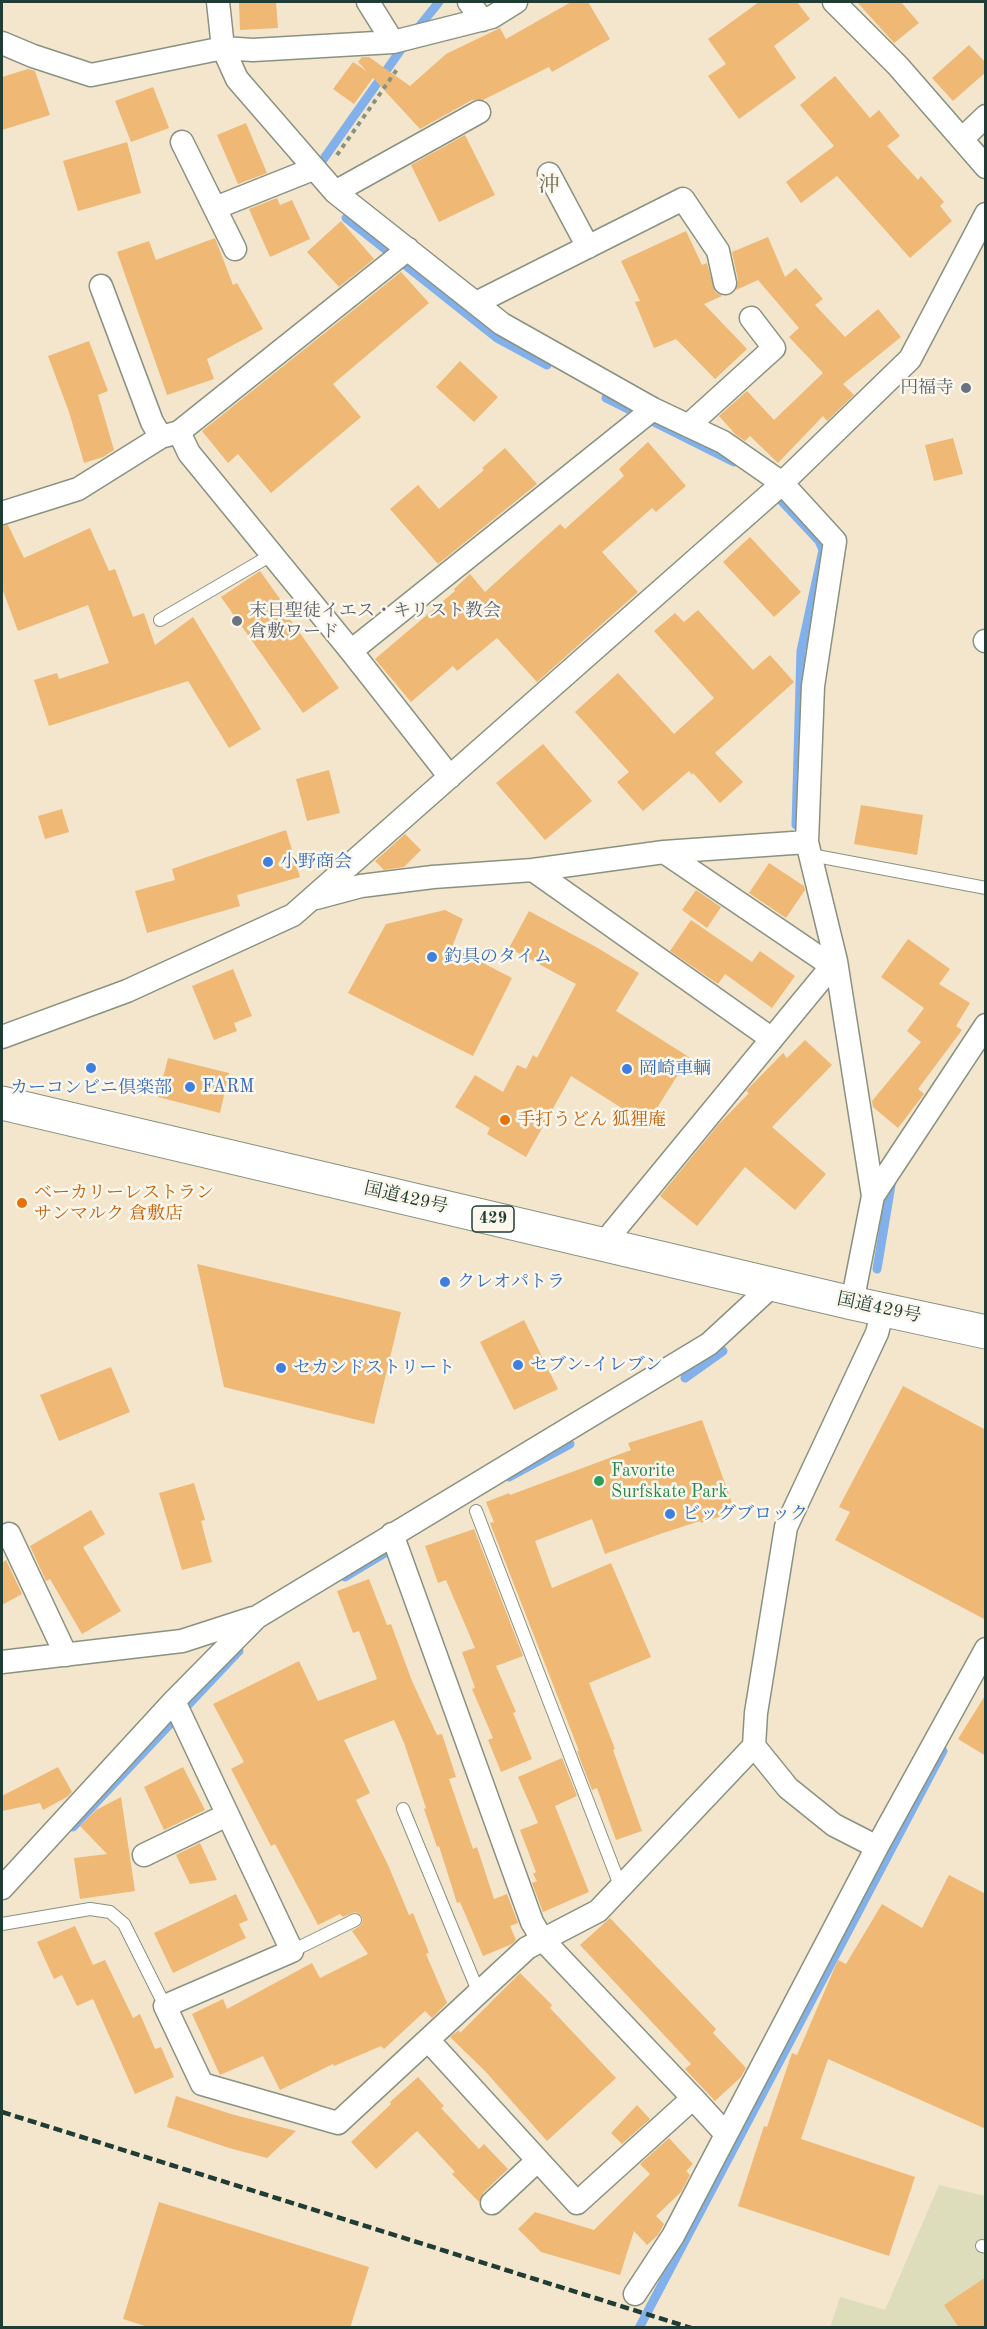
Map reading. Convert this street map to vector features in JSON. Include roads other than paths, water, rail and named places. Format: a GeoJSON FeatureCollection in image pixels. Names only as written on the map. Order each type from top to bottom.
{"type":"FeatureCollection","features":[{"type":"Feature","properties":{"kind":"highway","name":"国道429号"},"geometry":{"type":"LineString","coordinates":[[2,1103],[986,1332]]}},
{"type":"Feature","properties":{"kind":"street"},"geometry":{"type":"LineString","coordinates":[[178,1710],[292,1951],[165,2006],[202,2084],[338,2123],[527,1948],[598,1911],[754,1746],[756,1713],[786,1527],[877,1334],[868,1306],[873,1196],[834,963],[809,849],[813,686],[835,541],[723,442],[689,425],[646,414],[502,324],[476,303],[400,256],[323,180],[237,79],[223,48],[218,2]]}},
{"type":"Feature","properties":{"kind":"street"},"geometry":{"type":"LineString","coordinates":[[368,2],[408,38]]}},
{"type":"Feature","properties":{"kind":"street"},"geometry":{"type":"LineString","coordinates":[[2,43],[33,56],[92,75],[223,48],[253,50],[408,38],[476,10],[492,16],[516,2]]}},
{"type":"Feature","properties":{"kind":"street"},"geometry":{"type":"LineString","coordinates":[[834,2],[898,66],[986,167]]}},
{"type":"Feature","properties":{"kind":"street"},"geometry":{"type":"LineString","coordinates":[[215,208],[323,180],[479,112]]}},
{"type":"Feature","properties":{"kind":"street"},"geometry":{"type":"LineString","coordinates":[[963,138],[986,116]]}},
{"type":"Feature","properties":{"kind":"street"},"geometry":{"type":"LineString","coordinates":[[182,142],[235,249]]}},
{"type":"Feature","properties":{"kind":"street"},"geometry":{"type":"LineString","coordinates":[[549,174],[588,247]]}},
{"type":"Feature","properties":{"kind":"street"},"geometry":{"type":"LineString","coordinates":[[476,303],[683,199],[718,251],[725,283]]}},
{"type":"Feature","properties":{"kind":"street"},"geometry":{"type":"LineString","coordinates":[[2,1037],[127,991],[293,915],[775,489],[910,359],[986,214]]}},
{"type":"Feature","properties":{"kind":"street"},"geometry":{"type":"LineString","coordinates":[[2,513],[78,489],[170,434],[400,256]]}},
{"type":"Feature","properties":{"kind":"street"},"geometry":{"type":"LineString","coordinates":[[101,286],[152,422],[170,434],[189,453],[273,554],[450,777]]}},
{"type":"Feature","properties":{"kind":"street"},"geometry":{"type":"LineString","coordinates":[[689,425],[774,348],[751,318]]}},
{"type":"Feature","properties":{"kind":"street"},"geometry":{"type":"LineString","coordinates":[[351,651],[646,414]]}},
{"type":"Feature","properties":{"kind":"street"},"geometry":{"type":"LineString","coordinates":[[311,899],[361,886],[423,878],[533,870],[664,852],[809,849]]}},
{"type":"Feature","properties":{"kind":"street"},"geometry":{"type":"LineString","coordinates":[[664,852],[834,963]]}},
{"type":"Feature","properties":{"kind":"street"},"geometry":{"type":"LineString","coordinates":[[533,870],[772,1039]]}},
{"type":"Feature","properties":{"kind":"street"},"geometry":{"type":"LineString","coordinates":[[603,1244],[834,963]]}},
{"type":"Feature","properties":{"kind":"street"},"geometry":{"type":"LineString","coordinates":[[873,1196],[986,1025]]}},
{"type":"Feature","properties":{"kind":"street"},"geometry":{"type":"LineString","coordinates":[[2,1662],[182,1641],[257,1617],[395,1542],[709,1344],[775,1283]]}},
{"type":"Feature","properties":{"kind":"street"},"geometry":{"type":"LineString","coordinates":[[2,1537],[9,1534],[66,1654]]}},
{"type":"Feature","properties":{"kind":"street"},"geometry":{"type":"LineString","coordinates":[[395,1542],[532,1922],[542,1939],[726,2133]]}},
{"type":"Feature","properties":{"kind":"street"},"geometry":{"type":"LineString","coordinates":[[2,1888],[178,1710],[257,1617]]}},
{"type":"Feature","properties":{"kind":"street"},"geometry":{"type":"LineString","coordinates":[[635,2294],[673,2236],[877,1847],[986,1649]]}},
{"type":"Feature","properties":{"kind":"street"},"geometry":{"type":"LineString","coordinates":[[754,1746],[788,1788],[834,1825],[877,1847]]}},
{"type":"Feature","properties":{"kind":"street"},"geometry":{"type":"LineString","coordinates":[[144,1855],[227,1815]]}},
{"type":"Feature","properties":{"kind":"street"},"geometry":{"type":"LineString","coordinates":[[429,2040],[577,2203],[693,2098]]}},
{"type":"Feature","properties":{"kind":"street"},"geometry":{"type":"LineString","coordinates":[[492,2203],[537,2161]]}},
{"type":"Feature","properties":{"kind":"lane"},"geometry":{"type":"LineString","coordinates":[[160,620],[273,554]]}},
{"type":"Feature","properties":{"kind":"lane"},"geometry":{"type":"LineString","coordinates":[[809,849],[986,888]]}},
{"type":"Feature","properties":{"kind":"lane"},"geometry":{"type":"LineString","coordinates":[[476,1511],[621,1888]]}},
{"type":"Feature","properties":{"kind":"lane"},"geometry":{"type":"LineString","coordinates":[[403,1809],[478,1991]]}},
{"type":"Feature","properties":{"kind":"lane"},"geometry":{"type":"LineString","coordinates":[[2,1924],[90,1909],[110,1912],[124,1924],[165,2006]]}},
{"type":"Feature","properties":{"kind":"lane"},"geometry":{"type":"LineString","coordinates":[[292,1951],[355,1920]]}},
{"type":"Feature","properties":{"kind":"waterway"},"geometry":{"type":"LineString","coordinates":[[414,33],[439,2]]}},
{"type":"Feature","properties":{"kind":"waterway"},"geometry":{"type":"LineString","coordinates":[[320,164],[405,44]]}},
{"type":"Feature","properties":{"kind":"waterway"},"geometry":{"type":"LineString","coordinates":[[346,218],[497,338],[547,365]]}},
{"type":"Feature","properties":{"kind":"waterway"},"geometry":{"type":"LineString","coordinates":[[606,398],[734,462]]}},
{"type":"Feature","properties":{"kind":"waterway"},"geometry":{"type":"LineString","coordinates":[[773,492],[819,541],[823,550],[801,651],[796,825]]}},
{"type":"Feature","properties":{"kind":"waterway"},"geometry":{"type":"LineString","coordinates":[[877,1269],[892,1179]]}},
{"type":"Feature","properties":{"kind":"waterway"},"geometry":{"type":"LineString","coordinates":[[685,1378],[723,1351]]}},
{"type":"Feature","properties":{"kind":"waterway"},"geometry":{"type":"LineString","coordinates":[[509,1477],[570,1444]]}},
{"type":"Feature","properties":{"kind":"waterway"},"geometry":{"type":"LineString","coordinates":[[345,1577],[395,1547]]}},
{"type":"Feature","properties":{"kind":"waterway"},"geometry":{"type":"LineString","coordinates":[[73,1827],[239,1651]]}},
{"type":"Feature","properties":{"kind":"waterway"},"geometry":{"type":"LineString","coordinates":[[639,2328],[943,1751]]}},
{"type":"Feature","properties":{"kind":"railway"},"geometry":{"type":"LineString","coordinates":[[2,2112],[691,2328]]}},
{"type":"Feature","properties":{"kind":"place","name":"円福寺"},"geometry":{"type":"Point","coordinates":[966,388]}},
{"type":"Feature","properties":{"kind":"place","name":"末日聖徒イエス・キリスト教会 倉敷ワード"},"geometry":{"type":"Point","coordinates":[237,621]}},
{"type":"Feature","properties":{"kind":"place","name":"小野商会"},"geometry":{"type":"Point","coordinates":[268,862]}},
{"type":"Feature","properties":{"kind":"place","name":"釣具のタイム"},"geometry":{"type":"Point","coordinates":[432,957]}},
{"type":"Feature","properties":{"kind":"place","name":"カーコンビニ倶楽部"},"geometry":{"type":"Point","coordinates":[91,1068]}},
{"type":"Feature","properties":{"kind":"place","name":"岡崎車輌"},"geometry":{"type":"Point","coordinates":[627,1069]}},
{"type":"Feature","properties":{"kind":"place","name":"FARM"},"geometry":{"type":"Point","coordinates":[190,1087]}},
{"type":"Feature","properties":{"kind":"place","name":"手打うどん 狐狸庵"},"geometry":{"type":"Point","coordinates":[505,1120]}},
{"type":"Feature","properties":{"kind":"place","name":"ベーカリーレストラン サンマルク 倉敷店"},"geometry":{"type":"Point","coordinates":[22,1203]}},
{"type":"Feature","properties":{"kind":"place","name":"クレオパトラ"},"geometry":{"type":"Point","coordinates":[445,1282]}},
{"type":"Feature","properties":{"kind":"place","name":"セブン-イレブン"},"geometry":{"type":"Point","coordinates":[518,1365]}},
{"type":"Feature","properties":{"kind":"place","name":"セカンドストリート"},"geometry":{"type":"Point","coordinates":[281,1368]}},
{"type":"Feature","properties":{"kind":"place","name":"Favorite Surfskate Park"},"geometry":{"type":"Point","coordinates":[599,1481]}},
{"type":"Feature","properties":{"kind":"place","name":"ビッグブロック"},"geometry":{"type":"Point","coordinates":[670,1514]}},
{"type":"Feature","properties":{"kind":"district","name":"沖"},"geometry":{"type":"Point","coordinates":[549,185]}}]}
